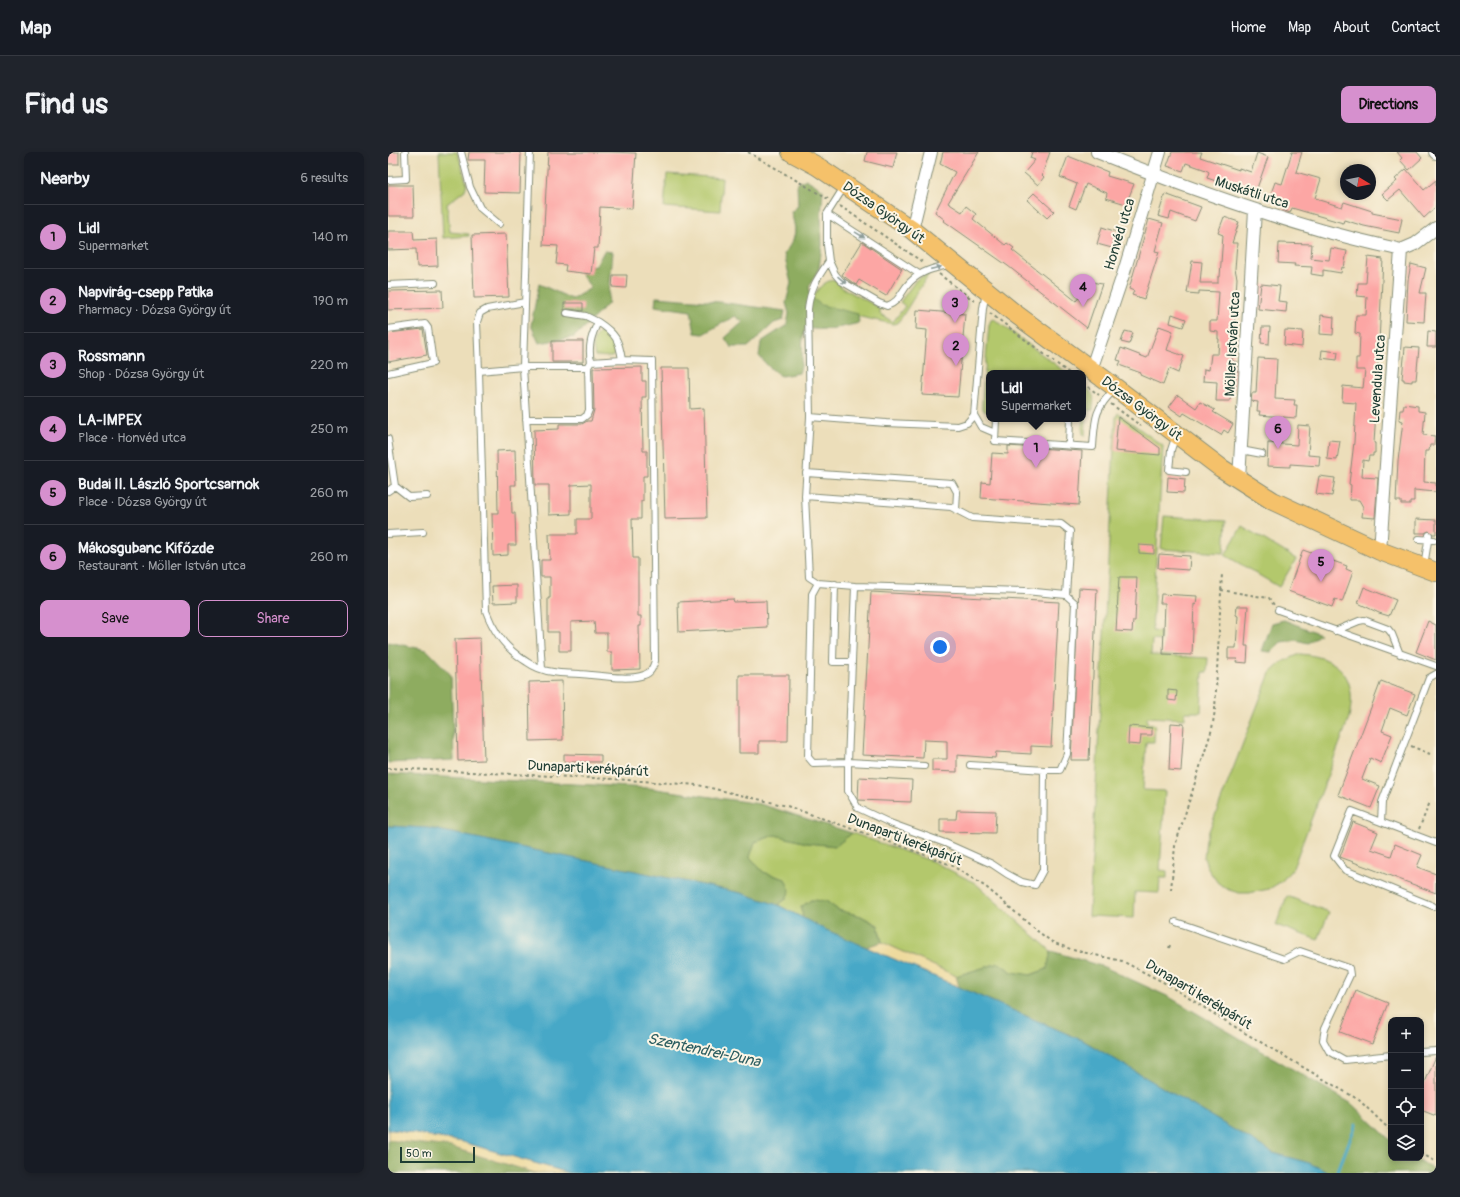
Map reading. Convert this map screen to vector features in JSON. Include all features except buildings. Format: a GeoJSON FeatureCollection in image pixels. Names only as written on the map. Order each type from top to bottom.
{"type":"FeatureCollection","features":[{"type":"Feature","properties":{"kind":"main road","name":"Dózsa György út"},"geometry":{"type":"LineString","coordinates":[[791,152],[817,166],[912,230],[1013,312],[1080,370]]}},
{"type":"Feature","properties":{"kind":"main road","name":"Dózsa György út"},"geometry":{"type":"LineString","coordinates":[[1087,376],[1110,394],[1176,434],[1239,480],[1273,501],[1380,551],[1430,569]]}},
{"type":"Feature","properties":{"kind":"street"},"geometry":{"type":"LineString","coordinates":[[912,230],[931,152]]}},
{"type":"Feature","properties":{"kind":"street","name":"Muskátli utca"},"geometry":{"type":"LineString","coordinates":[[1097,152],[1153,174],[1254,210],[1326,232],[1401,250]]}},
{"type":"Feature","properties":{"kind":"street","name":"Honvéd utca"},"geometry":{"type":"LineString","coordinates":[[1087,376],[1124,272],[1160,152]]}},
{"type":"Feature","properties":{"kind":"street","name":"Möller István utca"},"geometry":{"type":"LineString","coordinates":[[1239,480],[1254,210]]}},
{"type":"Feature","properties":{"kind":"street"},"geometry":{"type":"LineString","coordinates":[[1401,250],[1415,244],[1436,228]]}},
{"type":"Feature","properties":{"kind":"street","name":"Levendula utca"},"geometry":{"type":"LineString","coordinates":[[1380,551],[1401,250]]}},
{"type":"Feature","properties":{"kind":"lane"},"geometry":{"type":"LineString","coordinates":[[388,180],[406,179],[405,152]]}},
{"type":"Feature","properties":{"kind":"lane"},"geometry":{"type":"LineString","coordinates":[[461,152],[470,187],[480,208],[499,224]]}},
{"type":"Feature","properties":{"kind":"lane"},"geometry":{"type":"LineString","coordinates":[[530,152],[522,367],[542,669]]}},
{"type":"Feature","properties":{"kind":"lane"},"geometry":{"type":"LineString","coordinates":[[845,185],[833,202],[827,214],[827,246],[829,261],[835,274],[841,281],[887,306],[898,300],[909,283],[920,274],[932,268],[954,264]]}},
{"type":"Feature","properties":{"kind":"lane"},"geometry":{"type":"LineString","coordinates":[[827,214],[920,274]]}},
{"type":"Feature","properties":{"kind":"lane"},"geometry":{"type":"LineString","coordinates":[[829,261],[812,287],[808,309],[810,417],[805,496],[809,577],[818,583],[855,586],[1025,591],[1066,595],[1075,603],[1067,754],[1060,770],[970,765]]}},
{"type":"Feature","properties":{"kind":"lane"},"geometry":{"type":"LineString","coordinates":[[388,285],[435,283]]}},
{"type":"Feature","properties":{"kind":"lane"},"geometry":{"type":"LineString","coordinates":[[986,291],[983,308],[974,415],[980,427],[995,433]]}},
{"type":"Feature","properties":{"kind":"lane"},"geometry":{"type":"LineString","coordinates":[[479,370],[589,364],[622,360],[652,361],[654,661],[648,674],[631,678],[552,672],[542,669],[528,663],[511,651],[502,642],[495,632],[486,611],[477,322],[480,313],[487,309],[525,302]]}},
{"type":"Feature","properties":{"kind":"lane"},"geometry":{"type":"LineString","coordinates":[[567,313],[586,316],[612,332],[617,339],[622,360]]}},
{"type":"Feature","properties":{"kind":"lane"},"geometry":{"type":"LineString","coordinates":[[526,419],[582,419],[585,417],[589,410],[590,339],[598,322]]}},
{"type":"Feature","properties":{"kind":"lane"},"geometry":{"type":"LineString","coordinates":[[388,329],[425,324],[428,328],[434,363],[388,373]]}},
{"type":"Feature","properties":{"kind":"lane"},"geometry":{"type":"LineString","coordinates":[[996,422],[994,441],[1093,447],[1095,422],[1099,409],[1110,394]]}},
{"type":"Feature","properties":{"kind":"lane"},"geometry":{"type":"LineString","coordinates":[[810,417],[886,423],[958,426],[967,423],[974,415]]}},
{"type":"Feature","properties":{"kind":"lane"},"geometry":{"type":"LineString","coordinates":[[1069,445],[1070,422]]}},
{"type":"Feature","properties":{"kind":"lane"},"geometry":{"type":"LineString","coordinates":[[1176,434],[1170,450],[1169,470],[1186,472]]}},
{"type":"Feature","properties":{"kind":"lane"},"geometry":{"type":"LineString","coordinates":[[388,440],[395,486],[409,497],[428,496]]}},
{"type":"Feature","properties":{"kind":"lane"},"geometry":{"type":"LineString","coordinates":[[1241,450],[1262,454]]}},
{"type":"Feature","properties":{"kind":"lane"},"geometry":{"type":"LineString","coordinates":[[806,473],[952,483],[957,492],[956,510]]}},
{"type":"Feature","properties":{"kind":"lane"},"geometry":{"type":"LineString","coordinates":[[388,491],[395,486]]}},
{"type":"Feature","properties":{"kind":"lane"},"geometry":{"type":"LineString","coordinates":[[805,496],[951,507],[972,518],[1061,524],[1070,531],[1066,595]]}},
{"type":"Feature","properties":{"kind":"lane"},"geometry":{"type":"LineString","coordinates":[[388,534],[423,532]]}},
{"type":"Feature","properties":{"kind":"lane"},"geometry":{"type":"LineString","coordinates":[[1419,539],[1431,538],[1430,569]]}},
{"type":"Feature","properties":{"kind":"lane"},"geometry":{"type":"LineString","coordinates":[[818,583],[812,594],[808,757],[813,763],[848,762],[924,766]]}},
{"type":"Feature","properties":{"kind":"lane"},"geometry":{"type":"LineString","coordinates":[[835,584],[833,662],[852,662]]}},
{"type":"Feature","properties":{"kind":"lane"},"geometry":{"type":"LineString","coordinates":[[855,586],[848,792],[858,808],[890,823],[944,843],[992,864],[1022,882],[1035,885],[1043,870],[1044,770]]}},
{"type":"Feature","properties":{"kind":"lane"},"geometry":{"type":"LineString","coordinates":[[1278,610],[1436,666]]}},
{"type":"Feature","properties":{"kind":"lane"},"geometry":{"type":"LineString","coordinates":[[1335,631],[1364,620],[1388,629],[1392,634],[1400,654]]}},
{"type":"Feature","properties":{"kind":"lane"},"geometry":{"type":"LineString","coordinates":[[1381,822],[1382,802],[1429,678],[1436,674]]}},
{"type":"Feature","properties":{"kind":"lane"},"geometry":{"type":"LineString","coordinates":[[1433,906],[1345,870],[1334,856],[1352,811],[1436,843]]}},
{"type":"Feature","properties":{"kind":"lane"},"geometry":{"type":"LineString","coordinates":[[1176,922],[1284,959],[1300,951],[1349,968],[1350,975],[1324,1028],[1323,1040],[1329,1051],[1345,1060],[1388,1055]]}},
{"type":"Feature","properties":{"kind":"lane"},"geometry":{"type":"LineString","coordinates":[[1424,1052],[1436,1051]]}},
{"type":"Feature","properties":{"kind":"path"},"geometry":{"type":"LineString","coordinates":[[748,152],[833,202],[932,268],[1065,370]]}},
{"type":"Feature","properties":{"kind":"path"},"geometry":{"type":"LineString","coordinates":[[1087,376],[1110,394]]}},
{"type":"Feature","properties":{"kind":"path"},"geometry":{"type":"LineString","coordinates":[[1171,890],[1175,846],[1212,729],[1214,717],[1222,572]]}},
{"type":"Feature","properties":{"kind":"path"},"geometry":{"type":"LineString","coordinates":[[1221,590],[1268,598],[1278,610]]}},
{"type":"Feature","properties":{"kind":"path"},"geometry":{"type":"LineString","coordinates":[[1405,743],[1430,754]]}},
{"type":"Feature","properties":{"kind":"path","name":"Dunaparti kerékpárút"},"geometry":{"type":"LineString","coordinates":[[388,768],[613,779],[698,785],[787,806],[894,844],[957,868],[986,887],[1052,942],[1073,950],[1122,961],[1163,982],[1245,1033],[1359,1100],[1388,1128]]}},
{"type":"Feature","properties":{"kind":"path"},"geometry":{"type":"LineString","coordinates":[[1417,836],[1430,802]]}},
{"type":"Feature","properties":{"kind":"path"},"geometry":{"type":"LineString","coordinates":[[1169,948],[1171,943]]}},
{"type":"Feature","properties":{"kind":"path"},"geometry":{"type":"LineString","coordinates":[[1424,1155],[1436,1162]]}},
{"type":"Feature","properties":{"kind":"green space"},"geometry":{"type":"Polygon","coordinates":[[[439,152],[457,152],[458,154],[467,184],[465,190],[447,204],[450,232],[469,234],[469,236],[443,238],[439,152]]]}},
{"type":"Feature","properties":{"kind":"green space"},"geometry":{"type":"Polygon","coordinates":[[[667,174],[722,178],[720,211],[664,207],[667,174]]]}},
{"type":"Feature","properties":{"kind":"green space"},"geometry":{"type":"Polygon","coordinates":[[[806,179],[823,190],[821,217],[822,245],[819,268],[809,287],[811,297],[821,305],[858,314],[859,323],[832,328],[805,328],[802,362],[799,373],[781,376],[769,367],[759,356],[761,342],[787,325],[789,313],[786,303],[791,283],[784,254],[795,234],[791,212],[798,206],[797,184],[806,179]]]}},
{"type":"Feature","properties":{"kind":"green space"},"geometry":{"type":"Polygon","coordinates":[[[604,251],[613,252],[608,304],[574,337],[539,343],[531,325],[539,284],[572,299],[591,288],[578,269],[596,266],[604,251]]]}},
{"type":"Feature","properties":{"kind":"green space"},"geometry":{"type":"Polygon","coordinates":[[[930,272],[898,323],[893,324],[810,306],[815,294],[823,284],[835,281],[841,287],[880,308],[880,314],[893,322],[905,306],[900,302],[916,280],[930,272]]]}},
{"type":"Feature","properties":{"kind":"green space"},"geometry":{"type":"Polygon","coordinates":[[[656,297],[719,302],[785,311],[783,320],[774,323],[748,347],[731,347],[725,338],[743,322],[735,316],[703,334],[695,333],[691,311],[655,306],[656,297]]]}},
{"type":"Feature","properties":{"kind":"green space"},"geometry":{"type":"Polygon","coordinates":[[[994,319],[1063,370],[986,370],[986,412],[982,409],[982,404],[989,325],[991,320],[994,319]]]}},
{"type":"Feature","properties":{"kind":"green space"},"geometry":{"type":"Polygon","coordinates":[[[605,331],[615,342],[614,354],[612,357],[595,356],[593,344],[595,337],[601,332],[605,331]]]}},
{"type":"Feature","properties":{"kind":"green space"},"geometry":{"type":"Polygon","coordinates":[[[1086,388],[1093,396],[1093,410],[1087,410],[1085,436],[1082,428],[1082,422],[1086,422],[1086,388]]]}},
{"type":"Feature","properties":{"kind":"green space"},"geometry":{"type":"Polygon","coordinates":[[[1118,413],[1163,446],[1152,631],[1160,632],[1160,641],[1152,640],[1151,655],[1208,658],[1207,672],[1203,672],[1201,712],[1185,712],[1185,719],[1147,717],[1147,724],[1155,725],[1154,742],[1146,742],[1143,790],[1165,791],[1160,870],[1167,871],[1167,878],[1160,878],[1159,893],[1135,892],[1134,918],[1089,916],[1114,448],[1116,417],[1118,413]]]}},
{"type":"Feature","properties":{"kind":"green space"},"geometry":{"type":"Polygon","coordinates":[[[1164,516],[1226,520],[1224,553],[1161,549],[1164,516]]]}},
{"type":"Feature","properties":{"kind":"green space"},"geometry":{"type":"Polygon","coordinates":[[[1242,526],[1296,559],[1279,587],[1225,555],[1242,526]]]}},
{"type":"Feature","properties":{"kind":"green space"},"geometry":{"type":"Polygon","coordinates":[[[1284,620],[1320,634],[1308,643],[1296,640],[1281,642],[1271,652],[1262,651],[1272,623],[1284,620]]]}},
{"type":"Feature","properties":{"kind":"green space"},"geometry":{"type":"Polygon","coordinates":[[[388,642],[427,650],[451,675],[454,760],[388,763],[388,642]]]}},
{"type":"Feature","properties":{"kind":"green space"},"geometry":{"type":"Polygon","coordinates":[[[1300,654],[1315,656],[1327,660],[1337,666],[1344,673],[1349,683],[1351,694],[1351,706],[1348,721],[1293,868],[1282,881],[1269,889],[1249,893],[1239,893],[1229,890],[1218,883],[1208,869],[1204,858],[1206,839],[1270,673],[1282,662],[1300,654]]]}},
{"type":"Feature","properties":{"kind":"green space"},"geometry":{"type":"Polygon","coordinates":[[[388,774],[649,788],[760,804],[852,833],[836,846],[807,843],[775,835],[755,842],[750,857],[763,872],[785,879],[790,890],[786,899],[778,905],[741,893],[428,828],[388,826],[388,774]]]}},
{"type":"Feature","properties":{"kind":"green space"},"geometry":{"type":"Polygon","coordinates":[[[852,833],[934,862],[975,883],[1051,951],[1047,969],[1030,975],[1012,972],[999,963],[956,976],[882,942],[878,925],[861,916],[838,910],[826,901],[811,900],[801,907],[803,918],[778,905],[786,899],[785,879],[763,872],[750,857],[755,842],[775,835],[807,843],[836,846],[852,833]]]}},
{"type":"Feature","properties":{"kind":"green space"},"geometry":{"type":"Polygon","coordinates":[[[1287,896],[1329,912],[1318,940],[1276,925],[1287,896]]]}},
{"type":"Feature","properties":{"kind":"green space"},"geometry":{"type":"Polygon","coordinates":[[[811,900],[826,901],[838,910],[861,916],[878,926],[882,942],[866,947],[824,929],[803,918],[801,907],[811,900]]]}},
{"type":"Feature","properties":{"kind":"green space"},"geometry":{"type":"Polygon","coordinates":[[[1051,951],[1104,967],[1169,997],[1354,1105],[1388,1138],[1388,1161],[1421,1161],[1436,1171],[1436,1173],[1330,1173],[1309,1163],[1273,1153],[1084,1041],[959,987],[956,976],[999,963],[1012,972],[1031,975],[1047,969],[1051,951]]]}},
{"type":"Feature","properties":{"kind":"green space"},"geometry":{"type":"Polygon","coordinates":[[[388,1140],[451,1147],[535,1173],[388,1173],[388,1140]]]}},
{"type":"Feature","properties":{"kind":"sand"},"geometry":{"type":"Polygon","coordinates":[[[882,942],[956,976],[959,987],[866,947],[882,942]]]}},
{"type":"Feature","properties":{"kind":"sand"},"geometry":{"type":"Polygon","coordinates":[[[388,1129],[463,1142],[569,1173],[535,1173],[451,1147],[388,1140],[388,1129]]]}},
{"type":"Feature","properties":{"kind":"water","name":"Szentendrei-Duna"},"geometry":{"type":"Polygon","coordinates":[[[388,826],[428,828],[741,893],[778,905],[824,929],[1084,1041],[1273,1153],[1309,1163],[1330,1173],[569,1173],[463,1142],[388,1129],[388,826]]]}},
{"type":"Feature","properties":{"kind":"waterway"},"geometry":{"type":"LineString","coordinates":[[1337,1173],[1356,1124]]}},
{"type":"Feature","properties":{"kind":"place","name":"LA-IMPEX"},"geometry":{"type":"Point","coordinates":[1083,307]}},
{"type":"Feature","properties":{"kind":"place","name":"Rossmann"},"geometry":{"type":"Point","coordinates":[955,323]}},
{"type":"Feature","properties":{"kind":"place","name":"Napvirág-csepp Patika"},"geometry":{"type":"Point","coordinates":[956,366]}},
{"type":"Feature","properties":{"kind":"place","name":"Mákosgubanc Kifőzde"},"geometry":{"type":"Point","coordinates":[1278,449]}},
{"type":"Feature","properties":{"kind":"place","name":"Lidl"},"geometry":{"type":"Point","coordinates":[1036,468]}},
{"type":"Feature","properties":{"kind":"place","name":"Budai II. László Sportcsarnok"},"geometry":{"type":"Point","coordinates":[1321,582]}}]}
